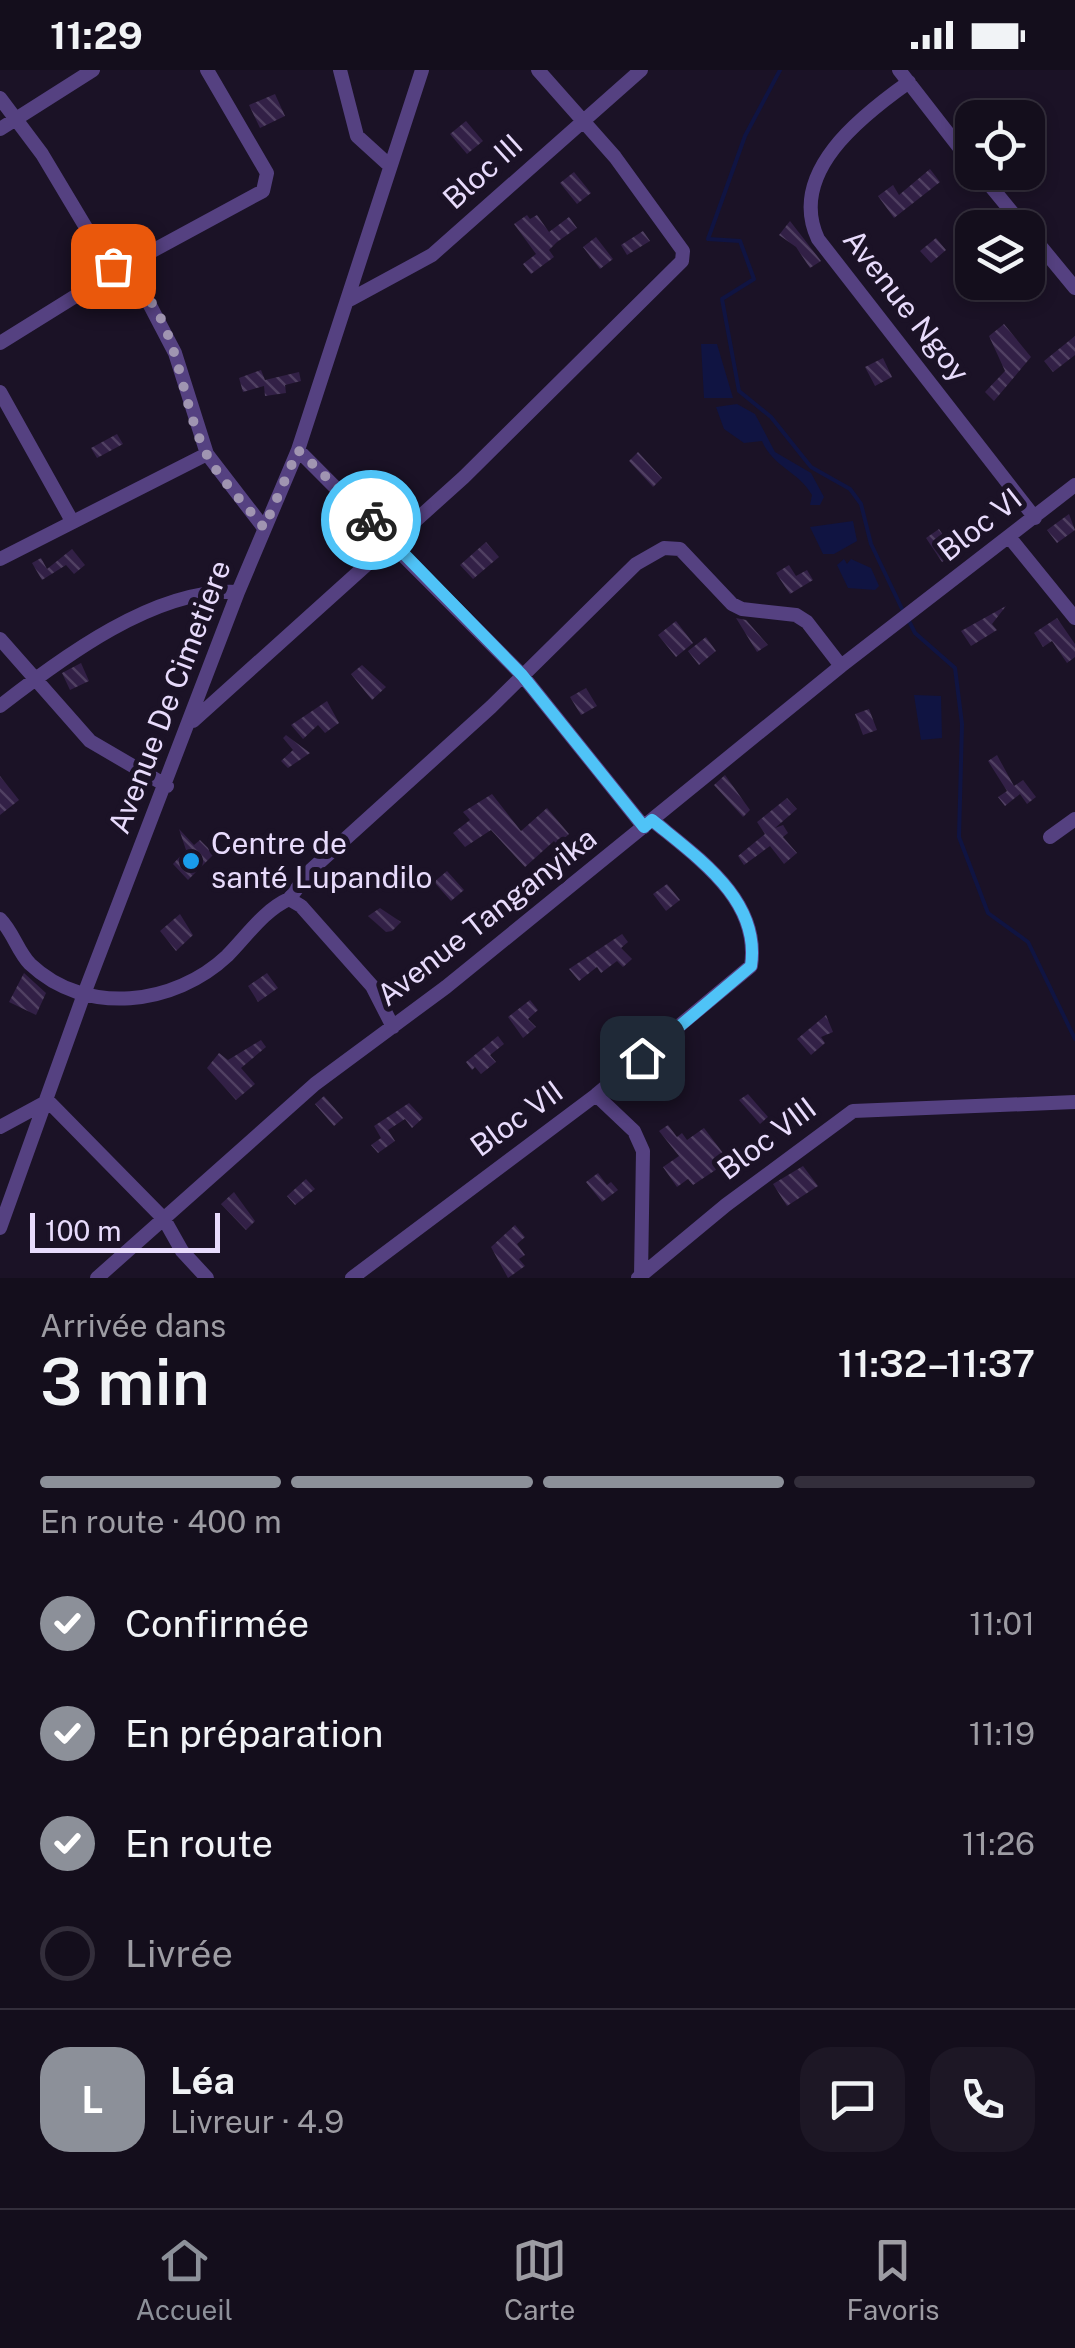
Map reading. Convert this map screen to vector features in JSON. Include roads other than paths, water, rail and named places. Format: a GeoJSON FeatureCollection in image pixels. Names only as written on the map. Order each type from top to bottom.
{"type":"FeatureCollection","features":[{"type":"Feature","properties":{"kind":"street"},"geometry":{"type":"LineString","coordinates":[[0,129],[93,70]]}},
{"type":"Feature","properties":{"kind":"street"},"geometry":{"type":"LineString","coordinates":[[0,343],[118,269],[250,199],[268,182],[267,172],[207,70]]}},
{"type":"Feature","properties":{"kind":"street"},"geometry":{"type":"LineString","coordinates":[[340,70],[357,136],[390,166]]}},
{"type":"Feature","properties":{"kind":"street","name":"Avenue De Cimetiere"},"geometry":{"type":"LineString","coordinates":[[0,1228],[84,994],[167,786],[238,592],[298,450],[351,299],[422,70]]}},
{"type":"Feature","properties":{"kind":"street"},"geometry":{"type":"LineString","coordinates":[[189,724],[393,543],[677,268],[683,251],[582,120],[538,70]]}},
{"type":"Feature","properties":{"kind":"street","name":"Bloc III"},"geometry":{"type":"LineString","coordinates":[[351,299],[432,255],[641,70]]}},
{"type":"Feature","properties":{"kind":"street"},"geometry":{"type":"LineString","coordinates":[[904,76],[955,142]]}},
{"type":"Feature","properties":{"kind":"street","name":"Avenue Ngoy"},"geometry":{"type":"LineString","coordinates":[[904,76],[838,140],[810,202],[808,218],[818,238],[1035,518]]}},
{"type":"Feature","properties":{"kind":"street"},"geometry":{"type":"LineString","coordinates":[[0,98],[17,118],[102,256],[132,277],[159,317],[188,388],[207,454],[264,528]]}},
{"type":"Feature","properties":{"kind":"street"},"geometry":{"type":"LineString","coordinates":[[994,190],[1010,210]]}},
{"type":"Feature","properties":{"kind":"street"},"geometry":{"type":"LineString","coordinates":[[1045,252],[1075,288]]}},
{"type":"Feature","properties":{"kind":"street"},"geometry":{"type":"LineString","coordinates":[[0,392],[72,520]]}},
{"type":"Feature","properties":{"kind":"street"},"geometry":{"type":"LineString","coordinates":[[298,450],[522,675],[648,823]]}},
{"type":"Feature","properties":{"kind":"street"},"geometry":{"type":"LineString","coordinates":[[0,559],[207,454]]}},
{"type":"Feature","properties":{"kind":"street","name":"Bloc VI"},"geometry":{"type":"LineString","coordinates":[[895,625],[1075,484]]}},
{"type":"Feature","properties":{"kind":"street"},"geometry":{"type":"LineString","coordinates":[[1010,538],[1075,618]]}},
{"type":"Feature","properties":{"kind":"street"},"geometry":{"type":"LineString","coordinates":[[0,920],[29,963],[84,994],[119,999],[178,990],[200,980],[289,899],[310,870],[636,564],[664,548],[680,549],[742,609],[796,615],[807,622],[842,666]]}},
{"type":"Feature","properties":{"kind":"street"},"geometry":{"type":"LineString","coordinates":[[0,706],[34,679],[112,630],[201,594],[238,592]]}},
{"type":"Feature","properties":{"kind":"street","name":"Avenue Tanganyika"},"geometry":{"type":"LineString","coordinates":[[97,1278],[316,1084],[393,1027],[895,625]]}},
{"type":"Feature","properties":{"kind":"street"},"geometry":{"type":"LineString","coordinates":[[0,640],[90,741],[167,786]]}},
{"type":"Feature","properties":{"kind":"street"},"geometry":{"type":"LineString","coordinates":[[1050,837],[1075,818]]}},
{"type":"Feature","properties":{"kind":"street","name":"Bloc VII"},"geometry":{"type":"LineString","coordinates":[[352,1278],[596,1096],[751,966],[754,944],[747,917],[712,870],[648,823]]}},
{"type":"Feature","properties":{"kind":"street"},"geometry":{"type":"LineString","coordinates":[[289,899],[302,906],[372,986],[393,1027]]}},
{"type":"Feature","properties":{"kind":"street"},"geometry":{"type":"LineString","coordinates":[[596,1096],[634,1131],[643,1151],[639,1277]]}},
{"type":"Feature","properties":{"kind":"street"},"geometry":{"type":"LineString","coordinates":[[0,1127],[48,1101],[164,1219],[182,1250],[207,1278]]}},
{"type":"Feature","properties":{"kind":"street","name":"Bloc VIII"},"geometry":{"type":"LineString","coordinates":[[639,1277],[726,1205],[853,1112],[1075,1102]]}},
{"type":"Feature","properties":{"kind":"waterway"},"geometry":{"type":"LineString","coordinates":[[780,70],[745,136],[708,239],[740,241],[754,279],[722,299],[739,391],[771,417],[811,467],[850,489],[861,504],[871,544],[904,613]]}},
{"type":"Feature","properties":{"kind":"waterway"},"geometry":{"type":"LineString","coordinates":[[909,621],[915,633],[955,668],[962,724],[959,837],[988,913],[1028,942],[1075,1039]]}},
{"type":"Feature","properties":{"kind":"place","name":"Centre de santé Lupandilo"},"geometry":{"type":"Point","coordinates":[191,861]}}]}
